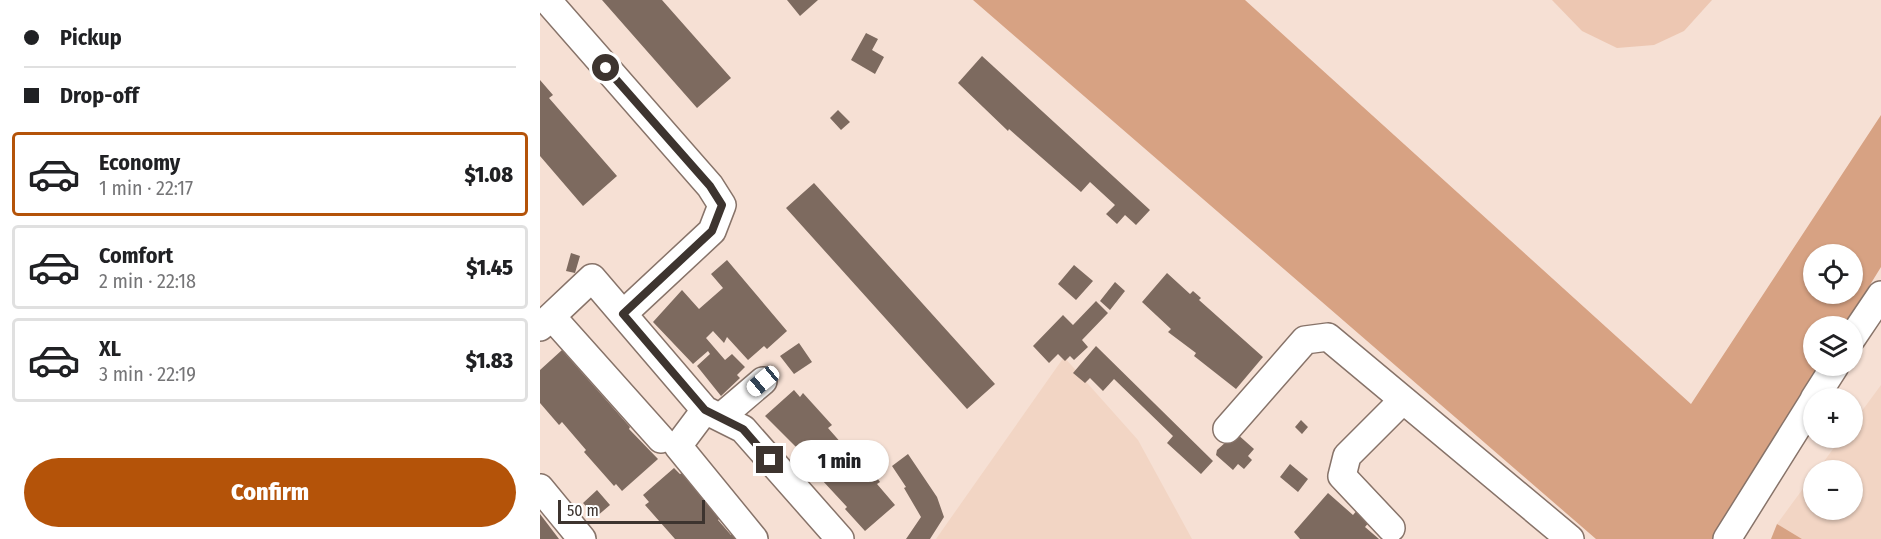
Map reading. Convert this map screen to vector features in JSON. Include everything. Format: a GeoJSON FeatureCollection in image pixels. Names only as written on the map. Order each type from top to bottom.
{"type":"FeatureCollection","features":[{"type":"Feature","properties":{"kind":"street"},"geometry":{"type":"LineString","coordinates":[[547,0],[710,186],[722,205],[712,231],[623,314]]}},
{"type":"Feature","properties":{"kind":"street"},"geometry":{"type":"LineString","coordinates":[[661,439],[546,322],[592,278],[714,413],[743,429],[840,539]]}},
{"type":"Feature","properties":{"kind":"street"},"geometry":{"type":"LineString","coordinates":[[1863,322],[1881,295]]}},
{"type":"Feature","properties":{"kind":"street"},"geometry":{"type":"LineString","coordinates":[[1227,429],[1305,340],[1328,337],[1570,539]]}},
{"type":"Feature","properties":{"kind":"street"},"geometry":{"type":"LineString","coordinates":[[754,539],[678,446],[714,413],[763,381]]}},
{"type":"Feature","properties":{"kind":"street"},"geometry":{"type":"LineString","coordinates":[[1391,528],[1342,476],[1347,456],[1403,400]]}},
{"type":"Feature","properties":{"kind":"street"},"geometry":{"type":"LineString","coordinates":[[1727,539],[1803,417]]}},
{"type":"Feature","properties":{"kind":"street"},"geometry":{"type":"LineString","coordinates":[[540,488],[582,539]]}},
{"type":"Feature","properties":{"kind":"shaded area"},"geometry":{"type":"Polygon","coordinates":[[[973,0],[1245,0],[1691,404],[1881,115],[1881,267],[1863,296],[1863,244],[1803,244],[1803,304],[1858,304],[1851,316],[1803,316],[1803,376],[1814,376],[1807,388],[1803,388],[1803,394],[1714,539],[1596,539],[973,0]]]}},
{"type":"Feature","properties":{"kind":"shaded area"},"geometry":{"type":"Polygon","coordinates":[[[1552,0],[1712,0],[1684,31],[1654,45],[1617,48],[1582,31],[1552,0]]]}},
{"type":"Feature","properties":{"kind":"shaded area"},"geometry":{"type":"Polygon","coordinates":[[[1064,357],[1138,440],[1192,539],[936,539],[1064,357]]]}},
{"type":"Feature","properties":{"kind":"shaded area"},"geometry":{"type":"Polygon","coordinates":[[[1881,385],[1881,539],[1802,539],[1777,524],[1803,489],[1803,520],[1863,520],[1863,460],[1825,460],[1834,448],[1863,448],[1863,409],[1881,385]]]}},
{"type":"Feature","properties":{"kind":"shaded area"},"geometry":{"type":"Polygon","coordinates":[[[1777,524],[1802,539],[1771,539],[1777,524]]]}},
{"type":"Feature","properties":{"kind":"building"},"geometry":{"type":"Polygon","coordinates":[[[602,0],[662,0],[731,78],[697,108],[602,0]]]}},
{"type":"Feature","properties":{"kind":"building"},"geometry":{"type":"Polygon","coordinates":[[[787,0],[818,0],[800,16],[787,0]]]}},
{"type":"Feature","properties":{"kind":"building"},"geometry":{"type":"Polygon","coordinates":[[[866,33],[878,39],[872,50],[884,57],[875,74],[851,60],[866,33]]]}},
{"type":"Feature","properties":{"kind":"building"},"geometry":{"type":"Polygon","coordinates":[[[982,56],[1150,210],[1136,225],[1125,215],[1117,224],[1106,214],[1115,205],[1090,182],[1081,192],[1009,129],[1008,131],[958,83],[982,56]]]}},
{"type":"Feature","properties":{"kind":"building"},"geometry":{"type":"Polygon","coordinates":[[[540,80],[553,95],[549,98],[617,176],[583,206],[540,156],[540,80]]]}},
{"type":"Feature","properties":{"kind":"building"},"geometry":{"type":"Polygon","coordinates":[[[838,110],[850,122],[841,130],[830,118],[838,110]]]}},
{"type":"Feature","properties":{"kind":"building"},"geometry":{"type":"Polygon","coordinates":[[[814,183],[995,384],[967,409],[786,208],[814,183]]]}},
{"type":"Feature","properties":{"kind":"building"},"geometry":{"type":"Polygon","coordinates":[[[571,253],[580,256],[575,273],[566,271],[571,253]]]}},
{"type":"Feature","properties":{"kind":"building"},"geometry":{"type":"Polygon","coordinates":[[[727,260],[787,331],[767,349],[764,346],[748,360],[727,337],[724,343],[713,331],[706,338],[725,360],[732,354],[745,367],[737,375],[740,378],[721,396],[697,366],[710,354],[708,351],[693,364],[653,322],[682,290],[699,309],[723,288],[711,274],[727,260]]]}},
{"type":"Feature","properties":{"kind":"building"},"geometry":{"type":"Polygon","coordinates":[[[1074,265],[1093,281],[1076,300],[1058,284],[1074,265]]]}},
{"type":"Feature","properties":{"kind":"building"},"geometry":{"type":"Polygon","coordinates":[[[1167,273],[1190,294],[1193,291],[1201,298],[1199,300],[1263,357],[1236,389],[1194,356],[1196,353],[1168,332],[1171,329],[1142,302],[1167,273]]]}},
{"type":"Feature","properties":{"kind":"building"},"geometry":{"type":"Polygon","coordinates":[[[1115,282],[1125,291],[1110,310],[1100,301],[1115,282]]]}},
{"type":"Feature","properties":{"kind":"building"},"geometry":{"type":"Polygon","coordinates":[[[1096,301],[1108,313],[1082,340],[1088,347],[1074,360],[1070,356],[1065,361],[1058,354],[1049,363],[1033,346],[1063,315],[1073,325],[1096,301]]]}},
{"type":"Feature","properties":{"kind":"building"},"geometry":{"type":"Polygon","coordinates":[[[799,343],[812,362],[794,374],[780,356],[799,343]]]}},
{"type":"Feature","properties":{"kind":"building"},"geometry":{"type":"Polygon","coordinates":[[[1096,346],[1213,461],[1201,474],[1167,443],[1173,436],[1114,379],[1103,391],[1090,378],[1085,383],[1073,373],[1096,346]]]}},
{"type":"Feature","properties":{"kind":"building"},"geometry":{"type":"Polygon","coordinates":[[[562,350],[630,427],[629,429],[658,459],[622,491],[616,484],[614,486],[584,452],[586,450],[562,422],[559,425],[540,403],[540,370],[562,350]]]}},
{"type":"Feature","properties":{"kind":"building"},"geometry":{"type":"Polygon","coordinates":[[[794,390],[800,397],[803,393],[832,425],[828,428],[850,453],[853,450],[869,467],[880,482],[877,484],[895,505],[865,531],[845,509],[847,507],[796,452],[799,450],[765,416],[794,390]]]}},
{"type":"Feature","properties":{"kind":"building"},"geometry":{"type":"Polygon","coordinates":[[[1301,420],[1308,427],[1302,434],[1295,427],[1301,420]]]}},
{"type":"Feature","properties":{"kind":"building"},"geometry":{"type":"Polygon","coordinates":[[[1236,433],[1254,449],[1248,456],[1252,460],[1244,469],[1238,464],[1233,470],[1216,455],[1217,450],[1236,433]]]}},
{"type":"Feature","properties":{"kind":"building"},"geometry":{"type":"Polygon","coordinates":[[[908,454],[937,497],[944,517],[930,539],[906,539],[921,517],[892,466],[908,454]]]}},
{"type":"Feature","properties":{"kind":"building"},"geometry":{"type":"Polygon","coordinates":[[[1290,464],[1308,479],[1298,492],[1280,477],[1290,464]]]}},
{"type":"Feature","properties":{"kind":"building"},"geometry":{"type":"Polygon","coordinates":[[[674,468],[680,474],[682,473],[721,517],[718,520],[731,535],[734,532],[740,539],[675,539],[645,505],[649,502],[643,495],[674,468]]]}},
{"type":"Feature","properties":{"kind":"building"},"geometry":{"type":"Polygon","coordinates":[[[597,490],[610,505],[596,517],[583,503],[597,490]]]}},
{"type":"Feature","properties":{"kind":"building"},"geometry":{"type":"Polygon","coordinates":[[[1328,493],[1353,515],[1358,509],[1371,520],[1365,527],[1379,539],[1300,539],[1294,532],[1328,493]]]}},
{"type":"Feature","properties":{"kind":"building"},"geometry":{"type":"Polygon","coordinates":[[[540,514],[559,539],[540,539],[540,514]]]}},
{"type":"Feature","properties":{"kind":"route"},"geometry":{"type":"LineString","coordinates":[[606,68],[710,186],[722,205],[712,231],[623,314],[705,410],[722,416],[743,429],[770,460]]}}]}
